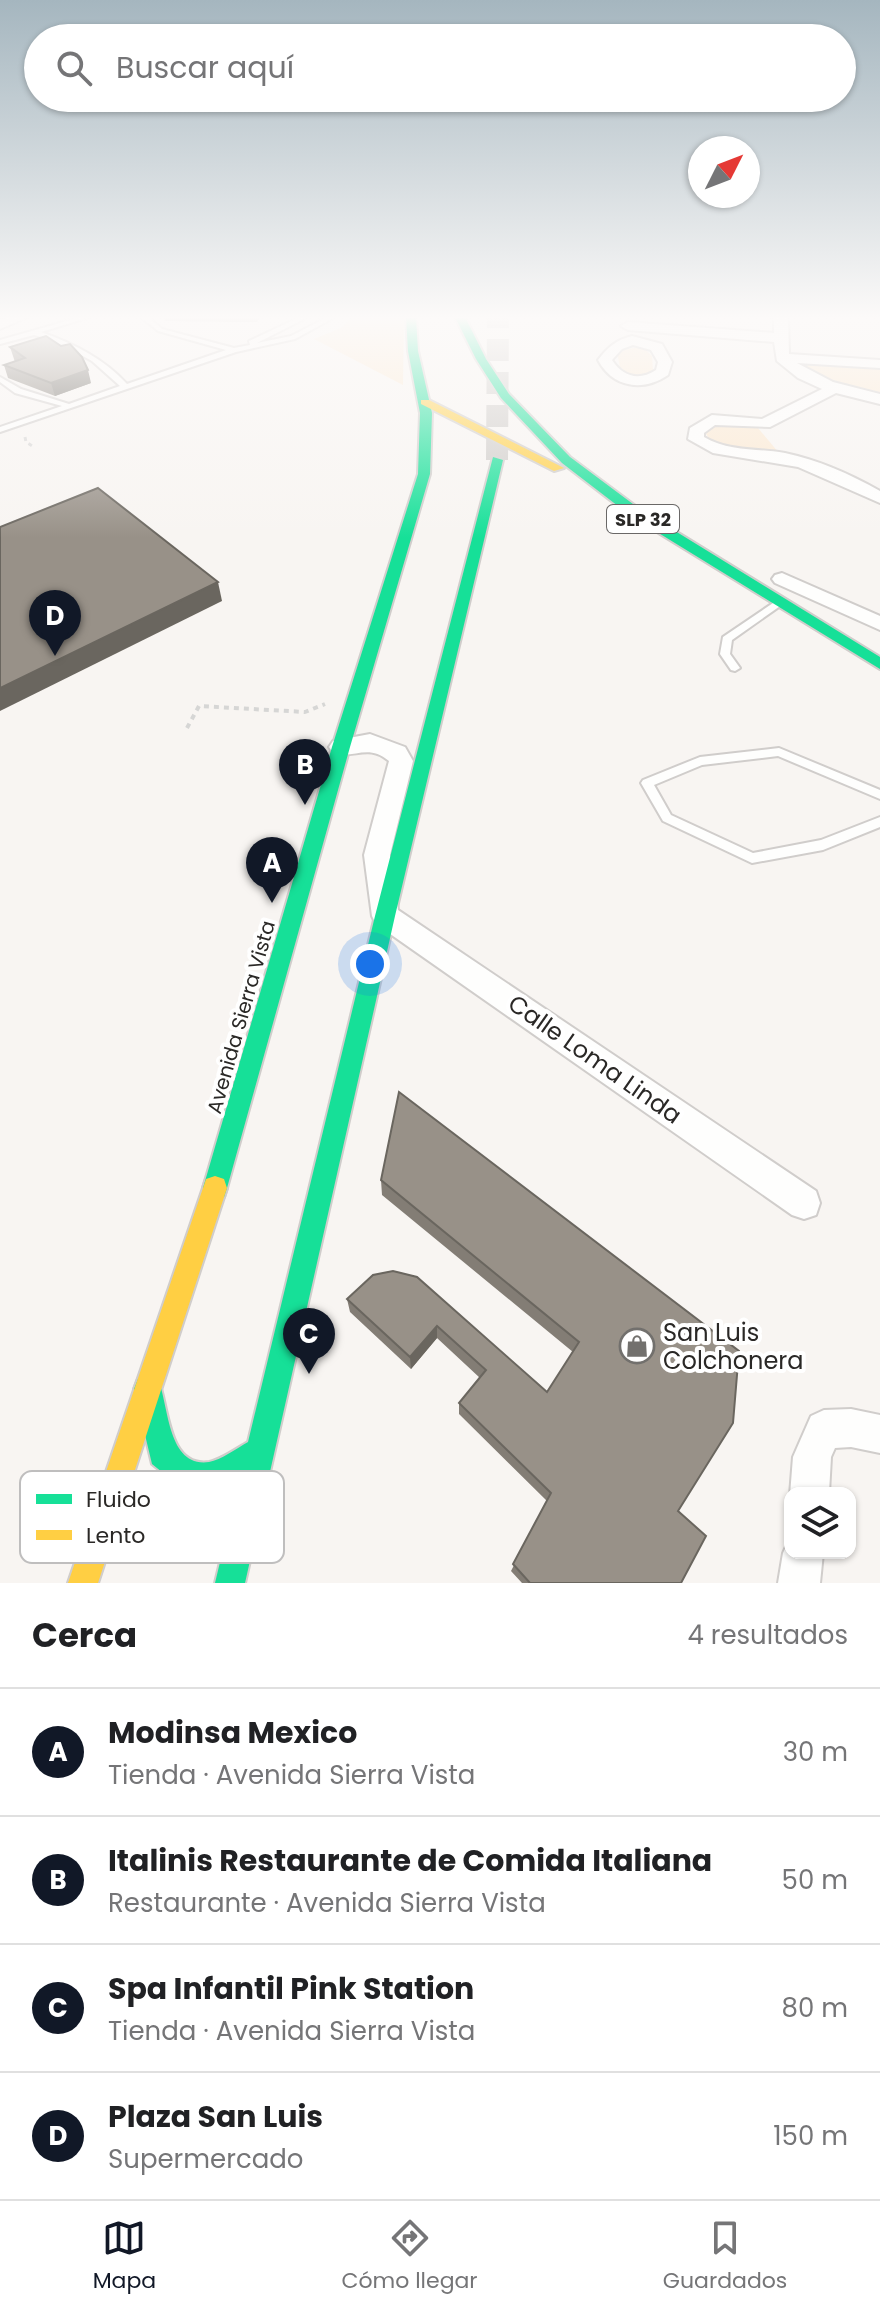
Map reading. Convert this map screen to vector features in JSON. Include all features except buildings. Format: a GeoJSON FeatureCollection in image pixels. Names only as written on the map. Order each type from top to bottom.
{"type":"FeatureCollection","features":[{"type":"Feature","properties":{"kind":"main road","name":"Avenida Sierra Vista"},"geometry":{"type":"LineString","coordinates":[[121,1471],[213,1197],[341,747],[424,474],[428,436],[422,391]]}},
{"type":"Feature","properties":{"kind":"main road"},"geometry":{"type":"LineString","coordinates":[[425,402],[442,391]]}},
{"type":"Feature","properties":{"kind":"main road","name":"SLP 32"},"geometry":{"type":"LineString","coordinates":[[500,391],[555,454],[622,507],[880,664]]}},
{"type":"Feature","properties":{"kind":"main road"},"geometry":{"type":"LineString","coordinates":[[530,395],[569,435]]}},
{"type":"Feature","properties":{"kind":"main road"},"geometry":{"type":"LineString","coordinates":[[425,402],[473,421],[530,458],[586,479]]}},
{"type":"Feature","properties":{"kind":"main road","name":"SLP 32"},"geometry":{"type":"LineString","coordinates":[[587,452],[639,494],[880,636]]}},
{"type":"Feature","properties":{"kind":"main road"},"geometry":{"type":"LineString","coordinates":[[255,1471],[385,916],[497,460]]}},
{"type":"Feature","properties":{"kind":"main road"},"geometry":{"type":"LineString","coordinates":[[148,1389],[162,1454],[183,1471]]}},
{"type":"Feature","properties":{"kind":"main road"},"geometry":{"type":"LineString","coordinates":[[223,1471],[259,1452]]}},
{"type":"Feature","properties":{"kind":"main road","name":"Avenida Sierra Vista"},"geometry":{"type":"LineString","coordinates":[[83,1583],[90,1563]]}},
{"type":"Feature","properties":{"kind":"main road"},"geometry":{"type":"LineString","coordinates":[[230,1583],[234,1563]]}},
{"type":"Feature","properties":{"kind":"street"},"geometry":{"type":"LineString","coordinates":[[829,391],[764,424],[712,420],[696,431],[696,439],[705,446],[730,453],[793,460],[880,498]]}},
{"type":"Feature","properties":{"kind":"street"},"geometry":{"type":"LineString","coordinates":[[842,391],[880,399]]}},
{"type":"Feature","properties":{"kind":"street"},"geometry":{"type":"LineString","coordinates":[[764,424],[793,460]]}},
{"type":"Feature","properties":{"kind":"street"},"geometry":{"type":"LineString","coordinates":[[769,572],[880,624]]}},
{"type":"Feature","properties":{"kind":"street"},"geometry":{"type":"LineString","coordinates":[[341,747],[370,742],[389,748],[397,753],[401,761],[377,855],[385,916]]}},
{"type":"Feature","properties":{"kind":"street","name":"Calle Loma Linda"},"geometry":{"type":"LineString","coordinates":[[385,916],[804,1203]]}},
{"type":"Feature","properties":{"kind":"street"},"geometry":{"type":"LineString","coordinates":[[810,1487],[812,1457],[824,1429],[851,1428],[880,1434]]}},
{"type":"Feature","properties":{"kind":"street"},"geometry":{"type":"LineString","coordinates":[[799,1583],[802,1559]]}},
{"type":"Feature","properties":{"kind":"lane"},"geometry":{"type":"LineString","coordinates":[[18,391],[69,406]]}},
{"type":"Feature","properties":{"kind":"lane"},"geometry":{"type":"LineString","coordinates":[[0,430],[117,391]]}},
{"type":"Feature","properties":{"kind":"lane"},"geometry":{"type":"LineString","coordinates":[[735,668],[725,654],[727,639],[779,602]]}},
{"type":"Feature","properties":{"kind":"lane"},"geometry":{"type":"LineString","coordinates":[[880,795],[779,752],[700,761],[647,783],[667,818],[752,858],[823,845],[880,822]]}},
{"type":"Feature","properties":{"kind":"path"},"geometry":{"type":"LineString","coordinates":[[25,437],[34,447]]}},
{"type":"Feature","properties":{"kind":"path"},"geometry":{"type":"LineString","coordinates":[[187,728],[199,706],[305,712],[329,701]]}},
{"type":"Feature","properties":{"kind":"shaded area"},"geometry":{"type":"Polygon","coordinates":[[[726,424],[758,428],[779,453],[713,444],[706,434],[710,427],[726,424]]]}},
{"type":"Feature","properties":{"kind":"tunnel"},"geometry":{"type":"LineString","coordinates":[[497,391],[497,460]]}},
{"type":"Feature","properties":{"kind":"traffic: fast"},"geometry":{"type":"LineString","coordinates":[[215,1188],[341,747],[424,474],[426,413],[421,391]]}},
{"type":"Feature","properties":{"kind":"traffic: fast"},"geometry":{"type":"LineString","coordinates":[[502,391],[566,460],[636,513],[880,664]]}},
{"type":"Feature","properties":{"kind":"traffic: fast"},"geometry":{"type":"LineString","coordinates":[[256,1471],[385,916],[497,460]]}},
{"type":"Feature","properties":{"kind":"traffic: fast"},"geometry":{"type":"LineString","coordinates":[[148,1389],[162,1454],[183,1471]]}},
{"type":"Feature","properties":{"kind":"traffic: fast"},"geometry":{"type":"LineString","coordinates":[[223,1471],[259,1452]]}},
{"type":"Feature","properties":{"kind":"traffic: fast"},"geometry":{"type":"LineString","coordinates":[[230,1583],[235,1563]]}},
{"type":"Feature","properties":{"kind":"traffic: slow"},"geometry":{"type":"LineString","coordinates":[[425,402],[558,468]]}},
{"type":"Feature","properties":{"kind":"traffic: slow"},"geometry":{"type":"LineString","coordinates":[[120,1471],[215,1188]]}},
{"type":"Feature","properties":{"kind":"traffic: slow"},"geometry":{"type":"LineString","coordinates":[[83,1583],[90,1563]]}},
{"type":"Feature","properties":{"kind":"place","name":"Plaza San Luis"},"geometry":{"type":"Point","coordinates":[55,656]}},
{"type":"Feature","properties":{"kind":"place","name":"Italinis Restaurante de Comida Italiana"},"geometry":{"type":"Point","coordinates":[305,805]}},
{"type":"Feature","properties":{"kind":"place","name":"Modinsa Mexico"},"geometry":{"type":"Point","coordinates":[272,903]}},
{"type":"Feature","properties":{"kind":"place","name":"San Luis Colchonera"},"geometry":{"type":"Point","coordinates":[637,1346]}},
{"type":"Feature","properties":{"kind":"place","name":"Spa Infantil Pink Station"},"geometry":{"type":"Point","coordinates":[309,1374]}}]}
